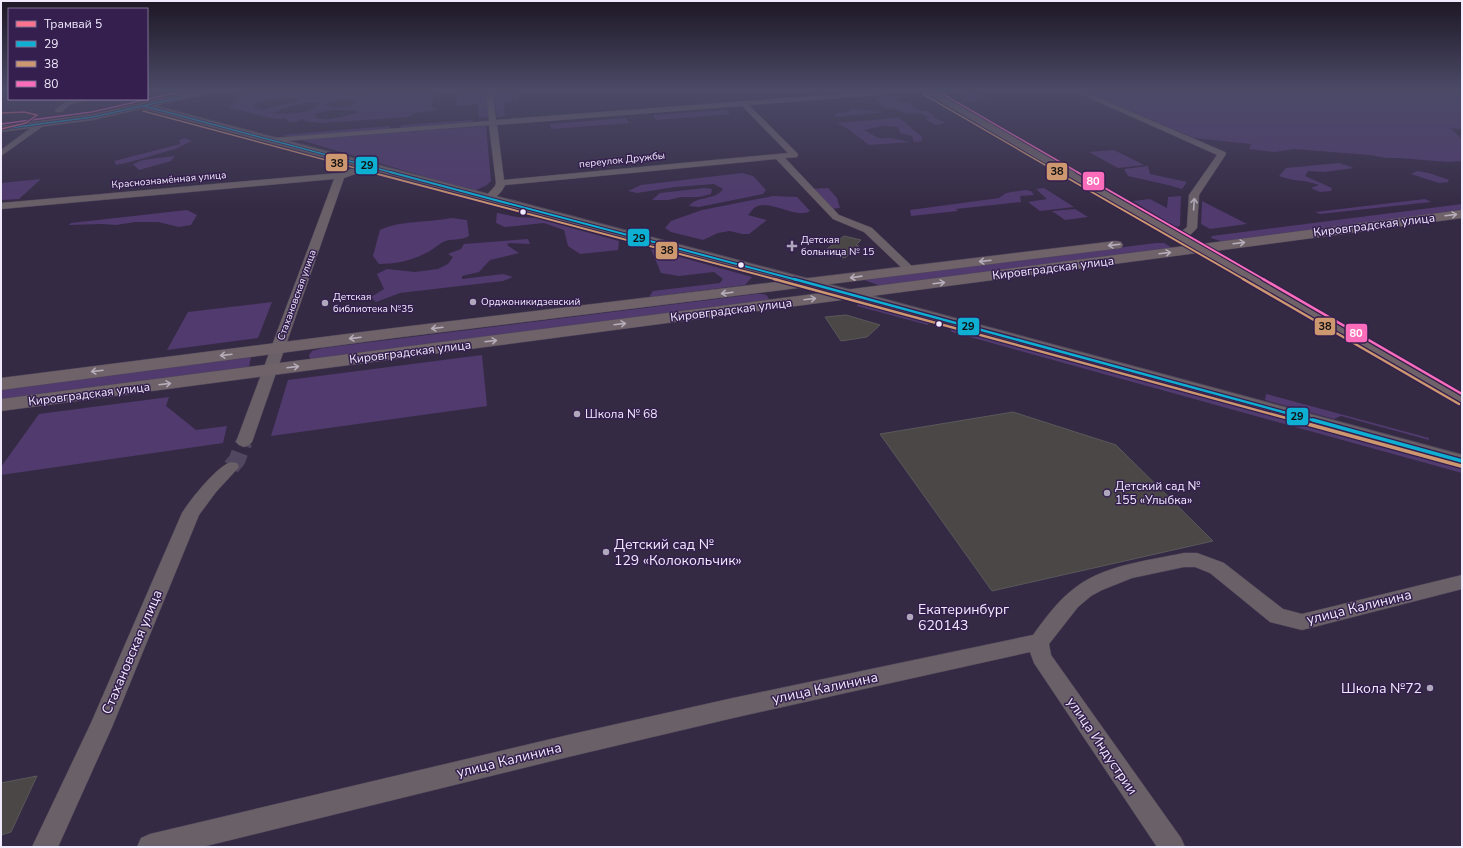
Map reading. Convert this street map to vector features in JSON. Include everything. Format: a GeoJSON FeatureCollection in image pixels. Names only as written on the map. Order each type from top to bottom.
{"type":"FeatureCollection","features":[{"type":"Feature","properties":{"kind":"main road"},"geometry":{"type":"LineString","coordinates":[[994,130],[1462,400]]}},
{"type":"Feature","properties":{"kind":"main road","name":"Кировградская улица"},"geometry":{"type":"LineString","coordinates":[[1389,210],[1462,201]]}},
{"type":"Feature","properties":{"kind":"main road","name":"Кировградская улица"},"geometry":{"type":"LineString","coordinates":[[1,406],[1462,214]]}},
{"type":"Feature","properties":{"kind":"main road","name":"Кировградская улица"},"geometry":{"type":"LineString","coordinates":[[1,384],[278,348],[1214,233]]}},
{"type":"Feature","properties":{"kind":"street"},"geometry":{"type":"LineString","coordinates":[[1,154],[34,130]]}},
{"type":"Feature","properties":{"kind":"street"},"geometry":{"type":"LineString","coordinates":[[233,130],[849,294],[1462,461]]}},
{"type":"Feature","properties":{"kind":"street"},"geometry":{"type":"LineString","coordinates":[[273,140],[408,130]]}},
{"type":"Feature","properties":{"kind":"street"},"geometry":{"type":"LineString","coordinates":[[489,198],[500,187],[494,130]]}},
{"type":"Feature","properties":{"kind":"street","name":"переулок Дружбы"},"geometry":{"type":"LineString","coordinates":[[500,183],[794,154],[770,130]]}},
{"type":"Feature","properties":{"kind":"street"},"geometry":{"type":"LineString","coordinates":[[1166,130],[1222,154],[1194,195],[1192,228],[1180,237]]}},
{"type":"Feature","properties":{"kind":"street"},"geometry":{"type":"LineString","coordinates":[[778,156],[836,217],[868,230],[910,270]]}},
{"type":"Feature","properties":{"kind":"street"},"geometry":{"type":"LineString","coordinates":[[340,176],[369,166]]}},
{"type":"Feature","properties":{"kind":"street","name":"Краснознамённая улица"},"geometry":{"type":"LineString","coordinates":[[1,206],[340,176]]}},
{"type":"Feature","properties":{"kind":"street","name":"Стахановская улица"},"geometry":{"type":"LineString","coordinates":[[244,442],[340,176]]}},
{"type":"Feature","properties":{"kind":"street","name":"Стахановская улица"},"geometry":{"type":"LineString","coordinates":[[45,847],[101,726],[191,512],[210,488],[231,467]]}},
{"type":"Feature","properties":{"kind":"street","name":"улица Калинина"},"geometry":{"type":"LineString","coordinates":[[150,847],[732,708],[1039,642],[1064,610],[1083,592],[1106,578],[1184,560],[1197,560],[1217,568],[1277,616],[1302,622],[1462,582]]}},
{"type":"Feature","properties":{"kind":"street","name":"улица Индустрии"},"geometry":{"type":"LineString","coordinates":[[1039,642],[1041,657],[1172,847]]}},
{"type":"Feature","properties":{"kind":"shaded area"},"geometry":{"type":"Polygon","coordinates":[[[347,130],[389,130],[292,137],[281,135],[347,130]]]}},
{"type":"Feature","properties":{"kind":"shaded area"},"geometry":{"type":"Polygon","coordinates":[[[439,130],[486,130],[491,181],[487,185],[474,191],[300,140],[439,130]]]}},
{"type":"Feature","properties":{"kind":"shaded area"},"geometry":{"type":"Polygon","coordinates":[[[849,130],[866,130],[864,130],[878,138],[890,138],[910,142],[869,145],[849,130]]]}},
{"type":"Feature","properties":{"kind":"shaded area"},"geometry":{"type":"Polygon","coordinates":[[[899,130],[913,130],[922,137],[922,141],[914,142],[912,136],[900,133],[899,130]]]}},
{"type":"Feature","properties":{"kind":"shaded area"},"geometry":{"type":"Polygon","coordinates":[[[1174,130],[1452,130],[1462,139],[1462,161],[1448,162],[1387,158],[1370,155],[1294,149],[1275,152],[1249,149],[1251,144],[1194,138],[1174,130]]]}},
{"type":"Feature","properties":{"kind":"shaded area"},"geometry":{"type":"Polygon","coordinates":[[[185,138],[192,141],[175,149],[130,162],[116,165],[114,161],[180,144],[179,140],[185,138]]]}},
{"type":"Feature","properties":{"kind":"shaded area"},"geometry":{"type":"Polygon","coordinates":[[[1114,150],[1144,165],[1118,168],[1089,152],[1114,150]]]}},
{"type":"Feature","properties":{"kind":"shaded area"},"geometry":{"type":"Polygon","coordinates":[[[175,156],[171,161],[139,170],[133,164],[143,160],[175,156]]]}},
{"type":"Feature","properties":{"kind":"shaded area"},"geometry":{"type":"Polygon","coordinates":[[[1339,163],[1354,168],[1324,172],[1308,171],[1305,176],[1332,188],[1331,191],[1320,192],[1311,188],[1319,185],[1279,176],[1286,168],[1339,163]]]}},
{"type":"Feature","properties":{"kind":"shaded area"},"geometry":{"type":"Polygon","coordinates":[[[1148,166],[1150,174],[1187,182],[1182,189],[1128,176],[1124,169],[1148,166]]]}},
{"type":"Feature","properties":{"kind":"shaded area"},"geometry":{"type":"Polygon","coordinates":[[[1417,171],[1429,173],[1449,180],[1448,182],[1439,183],[1411,174],[1417,171]]]}},
{"type":"Feature","properties":{"kind":"shaded area"},"geometry":{"type":"Polygon","coordinates":[[[742,173],[753,176],[766,190],[763,194],[699,207],[689,206],[697,200],[711,197],[720,193],[723,189],[714,184],[675,187],[637,193],[628,191],[641,185],[742,173]]]}},
{"type":"Feature","properties":{"kind":"shaded area"},"geometry":{"type":"Polygon","coordinates":[[[41,179],[19,199],[1,200],[1,183],[41,179]]]}},
{"type":"Feature","properties":{"kind":"shaded area"},"geometry":{"type":"Polygon","coordinates":[[[705,188],[712,189],[711,194],[699,197],[652,200],[660,193],[705,188]]]}},
{"type":"Feature","properties":{"kind":"shaded area"},"geometry":{"type":"Polygon","coordinates":[[[828,188],[837,198],[840,208],[832,209],[813,189],[828,188]]]}},
{"type":"Feature","properties":{"kind":"shaded area"},"geometry":{"type":"Polygon","coordinates":[[[1044,188],[1074,207],[1040,211],[1028,202],[1047,199],[1036,189],[1044,188]]]}},
{"type":"Feature","properties":{"kind":"shaded area"},"geometry":{"type":"Polygon","coordinates":[[[1025,190],[1031,191],[1034,195],[1020,196],[1021,202],[956,209],[958,211],[911,216],[910,210],[999,198],[1006,193],[1025,190]]]}},
{"type":"Feature","properties":{"kind":"shaded area"},"geometry":{"type":"Polygon","coordinates":[[[773,196],[797,197],[810,211],[797,213],[774,206],[760,205],[754,208],[748,215],[767,220],[749,234],[730,231],[718,233],[703,240],[671,232],[665,228],[671,221],[702,210],[773,196]]]}},
{"type":"Feature","properties":{"kind":"shaded area"},"geometry":{"type":"Polygon","coordinates":[[[1181,196],[1180,226],[1175,227],[1133,201],[1150,199],[1167,208],[1168,197],[1181,196]]]}},
{"type":"Feature","properties":{"kind":"shaded area"},"geometry":{"type":"Polygon","coordinates":[[[1425,199],[1431,202],[1320,214],[1315,212],[1425,199]]]}},
{"type":"Feature","properties":{"kind":"shaded area"},"geometry":{"type":"Polygon","coordinates":[[[1202,201],[1247,224],[1210,229],[1201,224],[1202,201]]]}},
{"type":"Feature","properties":{"kind":"shaded area"},"geometry":{"type":"Polygon","coordinates":[[[1462,204],[1462,211],[1224,242],[1211,238],[1212,236],[1462,204]]]}},
{"type":"Feature","properties":{"kind":"shaded area"},"geometry":{"type":"Polygon","coordinates":[[[1075,209],[1088,217],[1065,220],[1052,211],[1075,209]]]}},
{"type":"Feature","properties":{"kind":"shaded area"},"geometry":{"type":"Polygon","coordinates":[[[187,210],[197,215],[191,225],[179,227],[158,222],[135,222],[116,225],[69,225],[71,223],[187,210]]]}},
{"type":"Feature","properties":{"kind":"shaded area"},"geometry":{"type":"Polygon","coordinates":[[[497,213],[517,217],[535,218],[619,241],[618,250],[580,254],[568,246],[564,230],[544,223],[505,227],[496,223],[497,213]]]}},
{"type":"Feature","properties":{"kind":"shaded area"},"geometry":{"type":"Polygon","coordinates":[[[451,218],[467,220],[469,236],[443,242],[424,254],[402,262],[379,264],[373,256],[380,230],[406,223],[451,218]]]}},
{"type":"Feature","properties":{"kind":"shaded area"},"geometry":{"type":"Polygon","coordinates":[[[528,239],[530,244],[509,243],[507,245],[519,253],[490,260],[479,272],[462,276],[462,279],[503,274],[513,277],[503,281],[400,293],[376,302],[371,297],[384,289],[377,274],[387,269],[415,272],[438,269],[448,264],[453,257],[448,254],[461,249],[464,244],[528,239]]]}},
{"type":"Feature","properties":{"kind":"shaded area"},"geometry":{"type":"Polygon","coordinates":[[[1164,243],[1172,248],[881,286],[864,280],[1164,243]]]}},
{"type":"Feature","properties":{"kind":"shaded area"},"geometry":{"type":"Polygon","coordinates":[[[651,249],[752,277],[745,285],[649,297],[653,291],[720,283],[723,279],[714,272],[679,276],[661,273],[651,249]]]}},
{"type":"Feature","properties":{"kind":"shaded area"},"geometry":{"type":"Polygon","coordinates":[[[756,294],[766,295],[769,300],[322,359],[310,359],[309,355],[312,351],[323,348],[756,294]]]}},
{"type":"Feature","properties":{"kind":"shaded area"},"geometry":{"type":"Polygon","coordinates":[[[859,301],[930,319],[928,325],[857,306],[859,301]]]}},
{"type":"Feature","properties":{"kind":"shaded area"},"geometry":{"type":"Polygon","coordinates":[[[272,302],[258,338],[167,350],[188,312],[272,302]]]}},
{"type":"Feature","properties":{"kind":"shaded area"},"geometry":{"type":"Polygon","coordinates":[[[945,323],[1462,464],[1462,473],[952,332],[945,323]]]}},
{"type":"Feature","properties":{"kind":"shaded area"},"geometry":{"type":"Polygon","coordinates":[[[482,355],[487,406],[271,436],[288,380],[482,355]]]}},
{"type":"Feature","properties":{"kind":"shaded area"},"geometry":{"type":"Polygon","coordinates":[[[251,357],[249,367],[1,399],[1,388],[251,357]]]}},
{"type":"Feature","properties":{"kind":"shaded area"},"geometry":{"type":"Polygon","coordinates":[[[1266,394],[1429,438],[1429,440],[1341,416],[1334,419],[1265,400],[1266,394]]]}},
{"type":"Feature","properties":{"kind":"shaded area"},"geometry":{"type":"Polygon","coordinates":[[[169,397],[166,406],[196,430],[227,426],[223,443],[1,475],[1,467],[39,414],[169,397]]]}},
{"type":"Feature","properties":{"kind":"building"},"geometry":{"type":"Polygon","coordinates":[[[844,236],[861,240],[856,245],[859,246],[845,258],[823,252],[844,236]]]}},
{"type":"Feature","properties":{"kind":"building"},"geometry":{"type":"Polygon","coordinates":[[[846,315],[880,325],[867,337],[841,341],[825,317],[846,315]]]}},
{"type":"Feature","properties":{"kind":"building"},"geometry":{"type":"Polygon","coordinates":[[[1013,412],[1116,445],[1213,541],[992,591],[880,434],[1013,412]]]}},
{"type":"Feature","properties":{"kind":"building"},"geometry":{"type":"Polygon","coordinates":[[[37,776],[11,832],[1,835],[1,783],[37,776]]]}},
{"type":"Feature","properties":{"kind":"tunnel"},"geometry":{"type":"LineString","coordinates":[[231,467],[237,460],[244,442]]}},
{"type":"Feature","properties":{"kind":"transit line","name":"38"},"geometry":{"type":"LineString","coordinates":[[213,130],[848,299],[1461,466]]}},
{"type":"Feature","properties":{"kind":"transit line","name":"29"},"geometry":{"type":"LineString","coordinates":[[232,130],[849,294],[1462,461]]}},
{"type":"Feature","properties":{"kind":"transit line","name":"38"},"geometry":{"type":"LineString","coordinates":[[985,130],[1459,404]]}},
{"type":"Feature","properties":{"kind":"transit line","name":"80"},"geometry":{"type":"LineString","coordinates":[[1004,130],[1462,394]]}},
{"type":"Feature","properties":{"kind":"place","name":"Детская больница № 15"},"geometry":{"type":"Point","coordinates":[792,246]}},
{"type":"Feature","properties":{"kind":"place","name":"Орджоникидзевский"},"geometry":{"type":"Point","coordinates":[473,302]}},
{"type":"Feature","properties":{"kind":"place","name":"Детская библиотека №35"},"geometry":{"type":"Point","coordinates":[325,303]}},
{"type":"Feature","properties":{"kind":"place","name":"Школа № 68"},"geometry":{"type":"Point","coordinates":[577,414]}},
{"type":"Feature","properties":{"kind":"place","name":"Детский сад № 155 «Улыбка»"},"geometry":{"type":"Point","coordinates":[1107,493]}},
{"type":"Feature","properties":{"kind":"place","name":"Детский сад № 129 «Колокольчик»"},"geometry":{"type":"Point","coordinates":[606,552]}},
{"type":"Feature","properties":{"kind":"place","name":"Екатеринбург 620143"},"geometry":{"type":"Point","coordinates":[910,617]}},
{"type":"Feature","properties":{"kind":"place","name":"Школа №72"},"geometry":{"type":"Point","coordinates":[1430,688]}}]}
